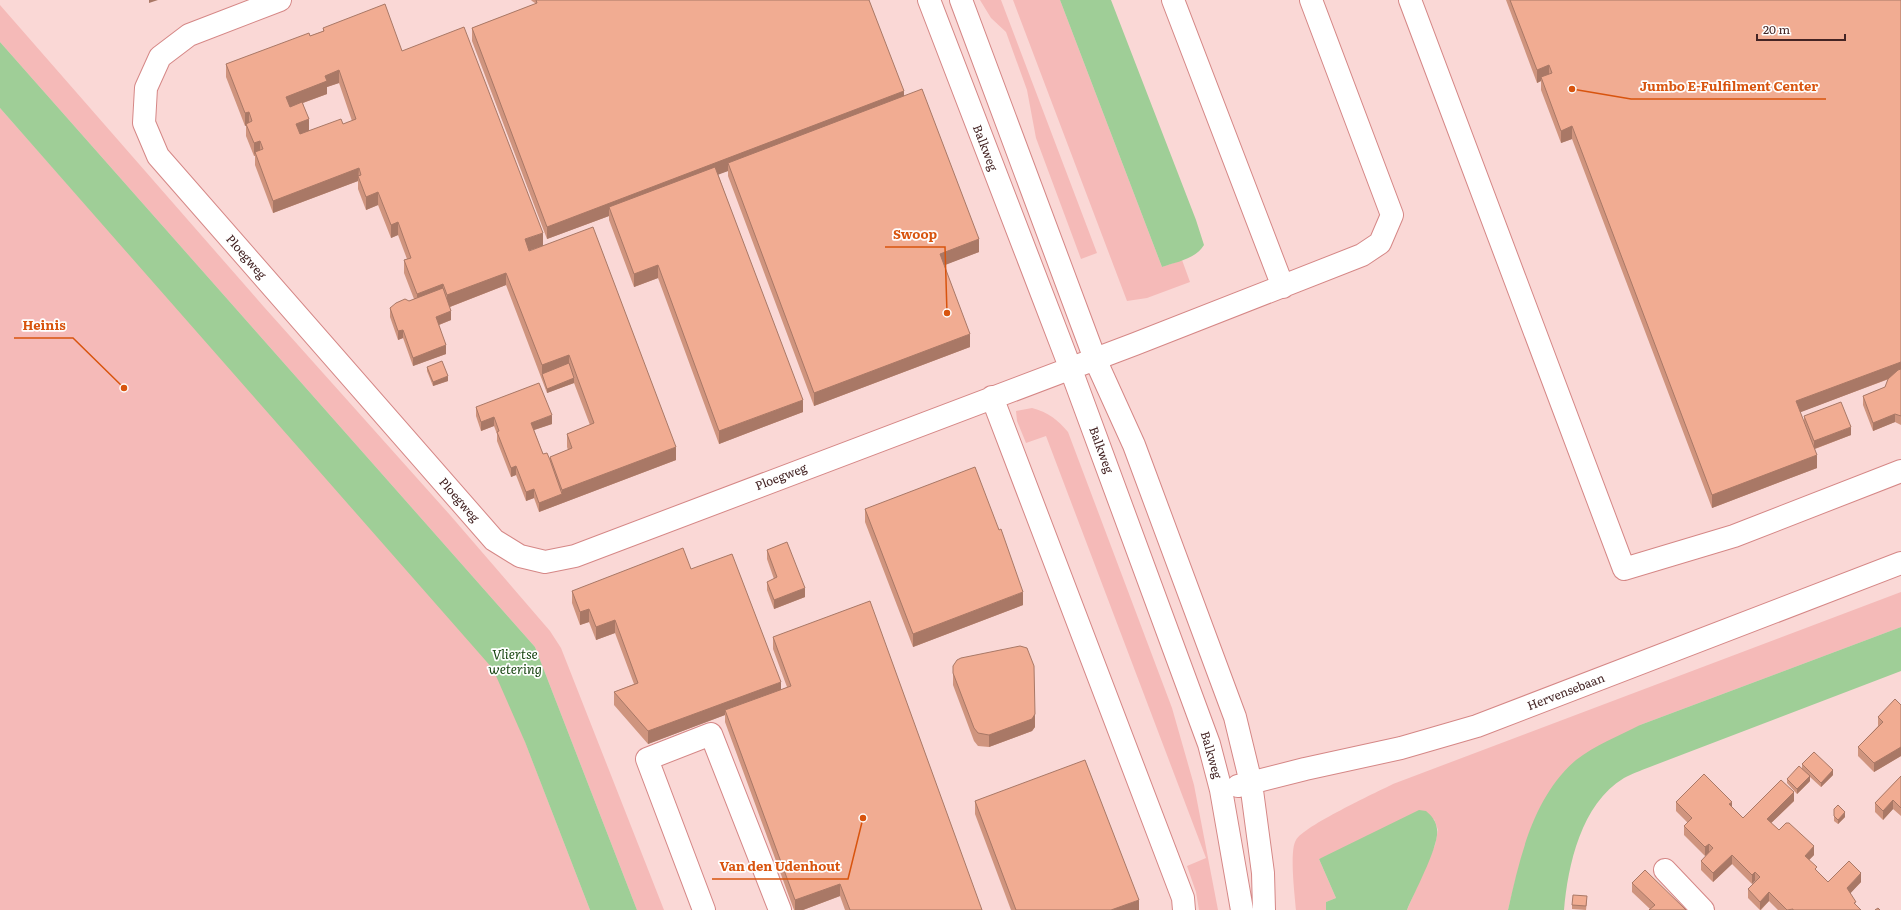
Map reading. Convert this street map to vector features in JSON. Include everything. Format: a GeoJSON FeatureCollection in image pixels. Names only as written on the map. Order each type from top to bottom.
{"type":"FeatureCollection","features":[{"type":"Feature","properties":{"kind":"street","name":"Ploegweg"},"geometry":{"type":"LineString","coordinates":[[280,0],[189,35],[160,57],[146,88],[144,123],[158,156],[494,540],[520,556],[545,562],[575,556],[1070,367],[1095,359],[1362,255],[1380,243],[1392,215],[1311,0]]}},
{"type":"Feature","properties":{"kind":"street","name":"Balkweg"},"geometry":{"type":"LineString","coordinates":[[929,0],[1070,367],[1209,744],[1221,790],[1242,910]]}},
{"type":"Feature","properties":{"kind":"street"},"geometry":{"type":"LineString","coordinates":[[962,0],[1095,359],[1134,445],[1234,717],[1251,783],[1263,873],[1264,910]]}},
{"type":"Feature","properties":{"kind":"street"},"geometry":{"type":"LineString","coordinates":[[1173,0],[1283,287]]}},
{"type":"Feature","properties":{"kind":"street"},"geometry":{"type":"LineString","coordinates":[[1410,0],[1624,570],[1734,536],[1901,471]]}},
{"type":"Feature","properties":{"kind":"street"},"geometry":{"type":"LineString","coordinates":[[992,397],[1184,898],[1184,910]]}},
{"type":"Feature","properties":{"kind":"street","name":"Hervensebaan"},"geometry":{"type":"LineString","coordinates":[[1221,790],[1305,769],[1401,748],[1477,726],[1901,563]]}},
{"type":"Feature","properties":{"kind":"street"},"geometry":{"type":"LineString","coordinates":[[704,910],[647,758],[711,734],[780,910]]}},
{"type":"Feature","properties":{"kind":"street"},"geometry":{"type":"LineString","coordinates":[[1665,870],[1703,910]]}},
{"type":"Feature","properties":{"kind":"shaded area"},"geometry":{"type":"Polygon","coordinates":[[[980,0],[1001,0],[1097,253],[1081,259],[1036,138],[1027,90],[1006,32],[991,18],[980,0]]]}},
{"type":"Feature","properties":{"kind":"shaded area"},"geometry":{"type":"Polygon","coordinates":[[[1013,0],[1060,0],[1162,267],[1182,260],[1190,282],[1147,298],[1127,301],[1013,0]]]}},
{"type":"Feature","properties":{"kind":"shaded area"},"geometry":{"type":"Polygon","coordinates":[[[0,5],[264,307],[450,515],[550,631],[561,648],[664,910],[637,910],[535,647],[0,42],[0,5]]]}},
{"type":"Feature","properties":{"kind":"shaded area"},"geometry":{"type":"Polygon","coordinates":[[[0,108],[497,669],[590,910],[0,910],[0,108]]]}},
{"type":"Feature","properties":{"kind":"shaded area"},"geometry":{"type":"Polygon","coordinates":[[[1032,408],[1052,417],[1068,432],[1172,708],[1194,785],[1218,910],[1199,910],[1196,892],[1187,866],[1206,858],[1046,436],[1026,443],[1017,421],[1016,411],[1032,408]]]}},
{"type":"Feature","properties":{"kind":"shaded area"},"geometry":{"type":"Polygon","coordinates":[[[1901,592],[1901,627],[1640,725],[1516,878],[1508,910],[1407,910],[1435,845],[1438,830],[1434,819],[1319,859],[1336,898],[1326,902],[1326,910],[1296,910],[1293,854],[1296,840],[1312,827],[1341,810],[1393,784],[1901,592]]]}},
{"type":"Feature","properties":{"kind":"water"},"geometry":{"type":"Polygon","coordinates":[[[1060,0],[1111,0],[1196,220],[1204,245],[1191,257],[1162,267],[1060,0]]]}},
{"type":"Feature","properties":{"kind":"water","name":"Vliertse wetering"},"geometry":{"type":"Polygon","coordinates":[[[0,42],[535,647],[637,910],[590,910],[525,742],[493,669],[0,108],[0,42]]]}},
{"type":"Feature","properties":{"kind":"water"},"geometry":{"type":"Polygon","coordinates":[[[1901,627],[1901,671],[1631,774],[1624,778],[1609,789],[1597,803],[1587,819],[1573,855],[1564,910],[1508,910],[1523,849],[1530,829],[1549,792],[1561,775],[1576,760],[1599,745],[1640,725],[1901,627]]]}},
{"type":"Feature","properties":{"kind":"water"},"geometry":{"type":"Polygon","coordinates":[[[1419,810],[1426,811],[1433,819],[1436,824],[1437,836],[1431,857],[1407,910],[1326,910],[1326,902],[1336,898],[1319,859],[1419,810]]]}},
{"type":"Feature","properties":{"kind":"building"},"geometry":{"type":"Polygon","coordinates":[[[536,0],[869,0],[904,91],[547,227],[472,28],[537,3],[536,0]]]}},
{"type":"Feature","properties":{"kind":"building"},"geometry":{"type":"Polygon","coordinates":[[[1510,0],[1901,0],[1901,362],[1796,401],[1817,455],[1712,495],[1572,126],[1561,131],[1541,77],[1552,73],[1549,65],[1537,70],[1510,0]]]}},
{"type":"Feature","properties":{"kind":"building"},"geometry":{"type":"Polygon","coordinates":[[[385,4],[402,51],[464,27],[543,233],[525,239],[529,251],[593,227],[676,447],[562,490],[550,457],[572,448],[567,434],[594,423],[569,355],[542,365],[506,273],[447,295],[443,284],[417,294],[404,260],[411,258],[398,222],[391,225],[378,192],[366,197],[358,176],[361,175],[359,168],[273,201],[255,152],[263,149],[260,141],[254,143],[246,124],[252,121],[249,112],[245,113],[226,64],[309,33],[310,36],[324,31],[323,28],[385,4]],[[339,70],[325,76],[327,81],[286,97],[290,107],[302,102],[309,119],[296,124],[300,134],[341,119],[343,124],[356,119],[339,70]]]}},
{"type":"Feature","properties":{"kind":"building"},"geometry":{"type":"Polygon","coordinates":[[[922,89],[979,239],[940,254],[970,334],[814,393],[728,163],[922,89]]]}},
{"type":"Feature","properties":{"kind":"building"},"geometry":{"type":"Polygon","coordinates":[[[715,167],[803,400],[719,431],[658,265],[634,274],[609,207],[715,167]]]}},
{"type":"Feature","properties":{"kind":"building"},"geometry":{"type":"Polygon","coordinates":[[[443,288],[451,311],[436,317],[446,345],[413,358],[403,330],[398,331],[390,308],[396,303],[405,299],[409,301],[443,288]]]}},
{"type":"Feature","properties":{"kind":"building"},"geometry":{"type":"Polygon","coordinates":[[[442,361],[448,376],[433,382],[427,367],[442,361]]]}},
{"type":"Feature","properties":{"kind":"building"},"geometry":{"type":"Polygon","coordinates":[[[569,363],[574,378],[547,389],[542,374],[569,363]]]}},
{"type":"Feature","properties":{"kind":"building"},"geometry":{"type":"Polygon","coordinates":[[[1901,369],[1901,416],[1895,414],[1873,423],[1863,396],[1885,387],[1888,379],[1901,369]]]}},
{"type":"Feature","properties":{"kind":"building"},"geometry":{"type":"Polygon","coordinates":[[[539,383],[552,415],[531,423],[543,454],[547,453],[562,494],[539,503],[534,489],[526,492],[516,466],[511,468],[497,432],[499,431],[494,417],[481,422],[476,407],[539,383]]]}},
{"type":"Feature","properties":{"kind":"building"},"geometry":{"type":"Polygon","coordinates":[[[1841,402],[1851,427],[1814,441],[1804,416],[1841,402]]]}},
{"type":"Feature","properties":{"kind":"building"},"geometry":{"type":"Polygon","coordinates":[[[975,467],[999,530],[1001,529],[1023,592],[913,634],[865,509],[975,467]]]}},
{"type":"Feature","properties":{"kind":"building"},"geometry":{"type":"Polygon","coordinates":[[[787,542],[805,588],[774,600],[767,582],[777,577],[767,550],[787,542]]]}},
{"type":"Feature","properties":{"kind":"building"},"geometry":{"type":"Polygon","coordinates":[[[683,548],[691,569],[732,554],[781,682],[648,731],[614,692],[638,683],[615,620],[596,627],[589,609],[580,612],[572,591],[683,548]]]}},
{"type":"Feature","properties":{"kind":"building"},"geometry":{"type":"Polygon","coordinates":[[[870,601],[982,910],[850,910],[840,884],[795,900],[725,710],[791,686],[773,637],[870,601]]]}},
{"type":"Feature","properties":{"kind":"building"},"geometry":{"type":"Polygon","coordinates":[[[1020,646],[1027,648],[1034,666],[1035,714],[1032,719],[989,735],[978,733],[974,728],[953,673],[953,666],[957,660],[961,658],[1020,646]]]}},
{"type":"Feature","properties":{"kind":"building"},"geometry":{"type":"Polygon","coordinates":[[[1895,699],[1901,705],[1901,747],[1874,763],[1858,747],[1883,722],[1878,717],[1895,699]]]}},
{"type":"Feature","properties":{"kind":"building"},"geometry":{"type":"Polygon","coordinates":[[[1814,752],[1833,770],[1821,783],[1802,764],[1814,752]]]}},
{"type":"Feature","properties":{"kind":"building"},"geometry":{"type":"Polygon","coordinates":[[[1085,760],[1139,900],[1111,910],[1016,910],[975,801],[1085,760]]]}},
{"type":"Feature","properties":{"kind":"building"},"geometry":{"type":"Polygon","coordinates":[[[1799,766],[1810,776],[1797,789],[1787,779],[1799,766]]]}},
{"type":"Feature","properties":{"kind":"building"},"geometry":{"type":"Polygon","coordinates":[[[1704,774],[1732,802],[1729,804],[1743,818],[1781,780],[1794,792],[1767,819],[1779,830],[1786,823],[1789,823],[1814,846],[1805,856],[1817,867],[1815,869],[1828,882],[1849,861],[1861,873],[1847,888],[1856,902],[1854,903],[1861,910],[1787,910],[1769,892],[1760,902],[1748,889],[1760,877],[1755,872],[1752,875],[1732,855],[1713,873],[1701,861],[1713,848],[1709,844],[1705,847],[1684,826],[1692,818],[1676,802],[1704,774]]]}},
{"type":"Feature","properties":{"kind":"building"},"geometry":{"type":"Polygon","coordinates":[[[1901,776],[1901,808],[1893,800],[1883,811],[1875,803],[1901,776]]]}},
{"type":"Feature","properties":{"kind":"building"},"geometry":{"type":"Polygon","coordinates":[[[1838,805],[1845,812],[1838,820],[1834,816],[1834,809],[1838,805]]]}},
{"type":"Feature","properties":{"kind":"building"},"geometry":{"type":"Polygon","coordinates":[[[1645,870],[1686,910],[1649,910],[1655,905],[1632,883],[1645,870]]]}},
{"type":"Feature","properties":{"kind":"building"},"geometry":{"type":"Polygon","coordinates":[[[1573,895],[1587,896],[1586,906],[1572,905],[1573,895]]]}},
{"type":"Feature","properties":{"kind":"place","name":"Jumbo E-Fulfilment Center"},"geometry":{"type":"Point","coordinates":[1572,89]}},
{"type":"Feature","properties":{"kind":"place","name":"Swoop"},"geometry":{"type":"Point","coordinates":[947,313]}},
{"type":"Feature","properties":{"kind":"place","name":"Heinis"},"geometry":{"type":"Point","coordinates":[124,388]}},
{"type":"Feature","properties":{"kind":"place","name":"Van den Udenhout"},"geometry":{"type":"Point","coordinates":[863,818]}}]}
